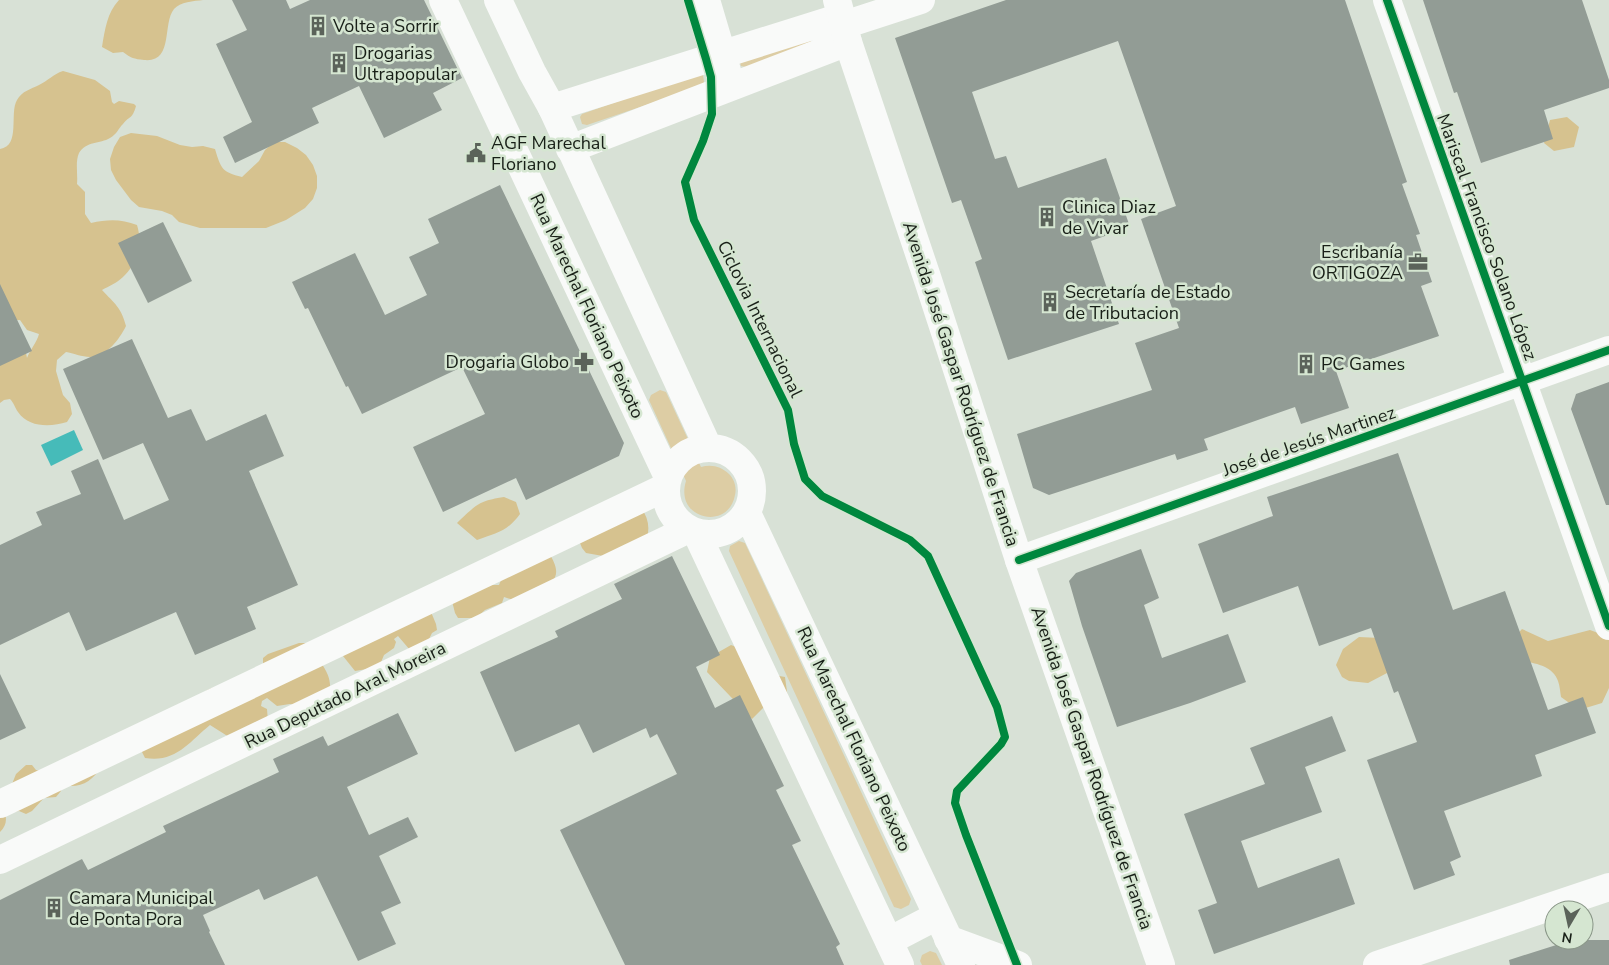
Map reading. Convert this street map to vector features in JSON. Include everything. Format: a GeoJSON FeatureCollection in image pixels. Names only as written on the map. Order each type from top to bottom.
{"type":"FeatureCollection","features":[{"type":"Feature","properties":{"kind":"main road","name":"Rua Marechal Floriano Peixoto"},"geometry":{"type":"LineString","coordinates":[[443,0],[667,482]]}},
{"type":"Feature","properties":{"kind":"main road"},"geometry":{"type":"LineString","coordinates":[[498,0],[532,72],[552,108],[708,447]]}},
{"type":"Feature","properties":{"kind":"main road"},"geometry":{"type":"LineString","coordinates":[[706,0],[732,87]]}},
{"type":"Feature","properties":{"kind":"main road"},"geometry":{"type":"LineString","coordinates":[[552,108],[722,54],[921,0]]}},
{"type":"Feature","properties":{"kind":"main road","name":"Mariscal Francisco Solano López"},"geometry":{"type":"LineString","coordinates":[[1387,0],[1609,626]]}},
{"type":"Feature","properties":{"kind":"main road"},"geometry":{"type":"LineString","coordinates":[[570,149],[732,87],[842,21]]}},
{"type":"Feature","properties":{"kind":"main road","name":"Avenida José Gaspar Rodríguez de Francia"},"geometry":{"type":"LineString","coordinates":[[842,21],[1019,560],[1161,965]]}},
{"type":"Feature","properties":{"kind":"main road","name":"José de Jesús Martinez"},"geometry":{"type":"LineString","coordinates":[[1019,560],[1609,350]]}},
{"type":"Feature","properties":{"kind":"main road"},"geometry":{"type":"LineString","coordinates":[[708,447],[731,454],[742,463],[749,474],[752,494],[746,513],[740,521],[729,529],[719,533],[708,534],[693,531],[678,521],[671,513],[667,504],[667,482],[674,465],[684,455],[696,449],[708,447]]}},
{"type":"Feature","properties":{"kind":"main road"},"geometry":{"type":"LineString","coordinates":[[0,804],[667,482]]}},
{"type":"Feature","properties":{"kind":"main road","name":"Rua Marechal Floriano Peixoto"},"geometry":{"type":"LineString","coordinates":[[746,513],[961,965]]}},
{"type":"Feature","properties":{"kind":"main road"},"geometry":{"type":"LineString","coordinates":[[693,531],[894,953],[943,927],[1018,965]]}},
{"type":"Feature","properties":{"kind":"main road","name":"Rua Deputado Aral Moreira"},"geometry":{"type":"LineString","coordinates":[[0,860],[693,531]]}},
{"type":"Feature","properties":{"kind":"main road"},"geometry":{"type":"LineString","coordinates":[[1377,965],[1609,887]]}},
{"type":"Feature","properties":{"kind":"shaded area"},"geometry":{"type":"Polygon","coordinates":[[[119,0],[203,0],[183,3],[174,9],[168,24],[164,49],[160,55],[153,59],[144,60],[133,58],[123,52],[113,53],[102,47],[109,16],[119,0]]]}},
{"type":"Feature","properties":{"kind":"shaded area"},"geometry":{"type":"Polygon","coordinates":[[[810,38],[812,44],[747,67],[741,66],[740,62],[810,38]]]}},
{"type":"Feature","properties":{"kind":"shaded area"},"geometry":{"type":"Polygon","coordinates":[[[63,71],[95,80],[110,91],[114,104],[119,101],[136,106],[132,115],[116,133],[106,140],[85,146],[82,149],[79,153],[77,164],[77,184],[85,192],[85,214],[91,223],[115,220],[137,225],[139,246],[138,253],[128,272],[118,281],[102,290],[120,310],[124,320],[126,326],[120,337],[102,354],[90,357],[66,352],[57,360],[56,371],[63,395],[70,403],[72,414],[67,422],[41,425],[34,424],[23,417],[10,399],[0,403],[0,357],[26,353],[27,358],[39,334],[27,330],[20,320],[0,321],[0,149],[6,147],[10,142],[15,106],[21,94],[63,71]]]}},
{"type":"Feature","properties":{"kind":"shaded area"},"geometry":{"type":"Polygon","coordinates":[[[696,74],[703,75],[704,82],[702,86],[587,125],[582,124],[580,117],[582,114],[696,74]]]}},
{"type":"Feature","properties":{"kind":"shaded area"},"geometry":{"type":"Polygon","coordinates":[[[1567,117],[1579,127],[1574,147],[1554,151],[1544,143],[1550,120],[1567,117]]]}},
{"type":"Feature","properties":{"kind":"shaded area"},"geometry":{"type":"Polygon","coordinates":[[[131,133],[157,136],[180,145],[203,146],[215,149],[223,169],[242,177],[259,161],[265,150],[274,142],[285,142],[306,155],[313,165],[317,176],[317,188],[313,199],[305,208],[286,220],[266,228],[200,228],[179,222],[172,215],[162,211],[139,207],[131,200],[116,180],[111,170],[110,159],[120,137],[131,133]]]}},
{"type":"Feature","properties":{"kind":"shaded area"},"geometry":{"type":"Polygon","coordinates":[[[660,390],[666,392],[701,467],[719,467],[726,471],[734,481],[735,495],[731,506],[723,513],[714,517],[704,516],[695,512],[688,505],[684,494],[686,481],[649,400],[651,395],[660,390]]]}},
{"type":"Feature","properties":{"kind":"shaded area"},"geometry":{"type":"Polygon","coordinates":[[[504,497],[516,502],[520,514],[510,525],[501,531],[477,540],[457,523],[483,502],[504,497]]]}},
{"type":"Feature","properties":{"kind":"shaded area"},"geometry":{"type":"Polygon","coordinates":[[[641,508],[648,522],[647,538],[624,545],[614,553],[603,556],[586,553],[582,548],[580,543],[641,508]]]}},
{"type":"Feature","properties":{"kind":"shaded area"},"geometry":{"type":"Polygon","coordinates":[[[739,541],[745,543],[911,899],[909,905],[901,909],[894,907],[729,551],[730,546],[739,541]]]}},
{"type":"Feature","properties":{"kind":"shaded area"},"geometry":{"type":"Polygon","coordinates":[[[549,553],[555,564],[556,572],[552,582],[520,602],[504,597],[502,603],[485,610],[476,618],[458,618],[452,601],[486,585],[499,585],[501,580],[549,553]]]}},
{"type":"Feature","properties":{"kind":"shaded area"},"geometry":{"type":"Polygon","coordinates":[[[431,612],[437,630],[432,633],[426,645],[410,650],[398,636],[394,639],[396,642],[394,648],[384,655],[379,667],[355,671],[339,651],[431,612]]]}},
{"type":"Feature","properties":{"kind":"shaded area"},"geometry":{"type":"Polygon","coordinates":[[[1522,629],[1548,641],[1590,630],[1609,637],[1609,688],[1602,703],[1579,710],[1561,697],[1558,681],[1551,670],[1539,664],[1512,660],[1514,638],[1522,629]]]}},
{"type":"Feature","properties":{"kind":"shaded area"},"geometry":{"type":"Polygon","coordinates":[[[1359,637],[1380,638],[1388,647],[1387,673],[1368,683],[1349,681],[1342,677],[1336,665],[1343,649],[1359,637]]]}},
{"type":"Feature","properties":{"kind":"shaded area"},"geometry":{"type":"Polygon","coordinates":[[[299,643],[306,643],[322,665],[330,683],[330,689],[297,705],[277,706],[267,698],[262,701],[261,706],[267,709],[268,722],[229,737],[210,725],[174,754],[156,759],[145,758],[141,750],[205,692],[224,685],[263,664],[263,658],[268,654],[299,643]]]}},
{"type":"Feature","properties":{"kind":"shaded area"},"geometry":{"type":"Polygon","coordinates":[[[731,645],[752,653],[763,673],[785,677],[788,699],[764,707],[752,719],[707,672],[710,657],[731,645]]]}},
{"type":"Feature","properties":{"kind":"shaded area"},"geometry":{"type":"Polygon","coordinates":[[[89,748],[101,766],[90,780],[80,785],[62,785],[61,791],[56,797],[44,798],[32,811],[26,814],[19,811],[5,813],[4,828],[0,832],[0,799],[10,789],[16,774],[26,765],[32,765],[36,770],[40,771],[89,748]]]}},
{"type":"Feature","properties":{"kind":"shaded area"},"geometry":{"type":"Polygon","coordinates":[[[930,951],[936,953],[942,965],[922,965],[920,961],[922,955],[930,951]]]}},
{"type":"Feature","properties":{"kind":"water"},"geometry":{"type":"Polygon","coordinates":[[[74,430],[83,450],[51,466],[41,445],[74,430]]]}},
{"type":"Feature","properties":{"kind":"building"},"geometry":{"type":"Polygon","coordinates":[[[232,0],[286,0],[290,9],[310,0],[424,0],[462,78],[433,93],[442,110],[384,138],[359,86],[312,108],[319,123],[235,163],[223,137],[252,122],[216,44],[247,30],[232,0]]]}},
{"type":"Feature","properties":{"kind":"building"},"geometry":{"type":"Polygon","coordinates":[[[1006,0],[1345,0],[1407,182],[1402,184],[1420,234],[1416,235],[1432,282],[1421,286],[1439,336],[1336,371],[1349,408],[1301,424],[1295,407],[1204,439],[1208,450],[1177,460],[1175,454],[1049,495],[1033,488],[1017,434],[1152,390],[1135,343],[1179,328],[1141,219],[1176,206],[1118,41],[972,92],[995,159],[1006,156],[1018,188],[1106,158],[1130,227],[1091,241],[1119,324],[1008,360],[975,262],[982,259],[961,200],[952,203],[895,38],[1006,0]]]}},
{"type":"Feature","properties":{"kind":"building"},"geometry":{"type":"Polygon","coordinates":[[[1423,0],[1582,0],[1609,80],[1609,88],[1544,110],[1553,139],[1481,163],[1457,92],[1454,93],[1423,0]]]}},
{"type":"Feature","properties":{"kind":"building"},"geometry":{"type":"Polygon","coordinates":[[[500,185],[624,443],[619,456],[526,500],[516,478],[443,512],[413,447],[485,414],[462,367],[362,414],[348,386],[346,387],[308,308],[305,309],[292,282],[355,253],[385,315],[427,295],[409,257],[439,243],[428,219],[500,185]]]}},
{"type":"Feature","properties":{"kind":"building"},"geometry":{"type":"Polygon","coordinates":[[[163,222],[192,281],[148,303],[118,243],[163,222]]]}},
{"type":"Feature","properties":{"kind":"building"},"geometry":{"type":"Polygon","coordinates":[[[0,284],[32,351],[0,366],[0,284]]]}},
{"type":"Feature","properties":{"kind":"building"},"geometry":{"type":"Polygon","coordinates":[[[132,339],[168,418],[191,409],[206,441],[266,414],[284,456],[249,471],[298,585],[247,607],[256,629],[195,655],[176,612],[86,651],[69,612],[0,645],[0,545],[42,525],[36,512],[81,494],[71,471],[98,459],[124,520],[169,500],[143,443],[103,460],[63,369],[132,339]]]}},
{"type":"Feature","properties":{"kind":"building"},"geometry":{"type":"Polygon","coordinates":[[[1609,382],[1609,505],[1606,505],[1571,409],[1576,394],[1609,382]]]}},
{"type":"Feature","properties":{"kind":"building"},"geometry":{"type":"Polygon","coordinates":[[[1398,453],[1453,610],[1505,591],[1548,710],[1583,697],[1596,733],[1535,755],[1542,776],[1444,811],[1461,857],[1450,862],[1455,875],[1414,890],[1367,760],[1417,742],[1398,691],[1394,693],[1371,628],[1319,646],[1298,586],[1223,613],[1198,544],[1273,516],[1267,497],[1398,453]]]}},
{"type":"Feature","properties":{"kind":"building"},"geometry":{"type":"Polygon","coordinates":[[[1141,549],[1159,598],[1144,605],[1162,658],[1228,634],[1246,682],[1117,727],[1082,626],[1069,581],[1076,573],[1141,549]]]}},
{"type":"Feature","properties":{"kind":"building"},"geometry":{"type":"Polygon","coordinates":[[[672,556],[720,655],[696,667],[715,708],[740,695],[784,786],[776,790],[801,841],[792,845],[840,944],[836,947],[844,965],[625,965],[560,830],[677,774],[657,734],[650,738],[646,728],[593,753],[579,724],[515,752],[480,672],[558,637],[555,631],[622,599],[614,584],[672,556]]]}},
{"type":"Feature","properties":{"kind":"building"},"geometry":{"type":"Polygon","coordinates":[[[0,674],[26,728],[0,740],[0,674]]]}},
{"type":"Feature","properties":{"kind":"building"},"geometry":{"type":"Polygon","coordinates":[[[398,713],[418,754],[347,787],[369,835],[408,817],[418,837],[379,856],[401,903],[381,912],[396,944],[358,961],[317,876],[264,900],[259,889],[203,915],[225,965],[0,965],[0,900],[82,859],[88,870],[166,832],[163,826],[279,772],[273,759],[323,736],[328,746],[398,713]]]}},
{"type":"Feature","properties":{"kind":"building"},"geometry":{"type":"Polygon","coordinates":[[[1332,716],[1346,751],[1305,767],[1322,812],[1241,841],[1258,888],[1339,858],[1355,904],[1214,954],[1198,910],[1217,903],[1184,814],[1265,784],[1250,748],[1332,716]]]}},
{"type":"Feature","properties":{"kind":"building"},"geometry":{"type":"Polygon","coordinates":[[[1594,940],[1609,940],[1609,965],[1510,965],[1509,960],[1544,949],[1594,950],[1594,940]]]}},
{"type":"Feature","properties":{"kind":"cycle path","name":"Ciclovia Internacional"},"geometry":{"type":"LineString","coordinates":[[688,0],[711,77],[712,114],[703,141],[685,182],[694,220],[788,410],[794,444],[805,479],[822,496],[910,540],[928,556],[997,707],[1005,737],[1001,744],[957,791],[955,803],[1017,965]]}},
{"type":"Feature","properties":{"kind":"cycle path"},"geometry":{"type":"LineString","coordinates":[[1387,0],[1609,626]]}},
{"type":"Feature","properties":{"kind":"cycle path"},"geometry":{"type":"LineString","coordinates":[[1019,560],[1609,350]]}},
{"type":"Feature","properties":{"kind":"place","name":"Volte a Sorrir"},"geometry":{"type":"Point","coordinates":[318,26]}},
{"type":"Feature","properties":{"kind":"place","name":"Drogarias Ultrapopular"},"geometry":{"type":"Point","coordinates":[339,63]}},
{"type":"Feature","properties":{"kind":"place","name":"AGF Marechal Floriano"},"geometry":{"type":"Point","coordinates":[476,153]}},
{"type":"Feature","properties":{"kind":"place","name":"Clinica Diaz de Vivar"},"geometry":{"type":"Point","coordinates":[1047,217]}},
{"type":"Feature","properties":{"kind":"place","name":"Escribanía ORTIGOZA"},"geometry":{"type":"Point","coordinates":[1418,262]}},
{"type":"Feature","properties":{"kind":"place","name":"Secretaría de Estado de Tributacion"},"geometry":{"type":"Point","coordinates":[1050,302]}},
{"type":"Feature","properties":{"kind":"place","name":"Drogaria Globo"},"geometry":{"type":"Point","coordinates":[584,362]}},
{"type":"Feature","properties":{"kind":"place","name":"PC Games"},"geometry":{"type":"Point","coordinates":[1306,364]}},
{"type":"Feature","properties":{"kind":"place","name":"Camara Municipal de Ponta Pora"},"geometry":{"type":"Point","coordinates":[54,908]}}]}
